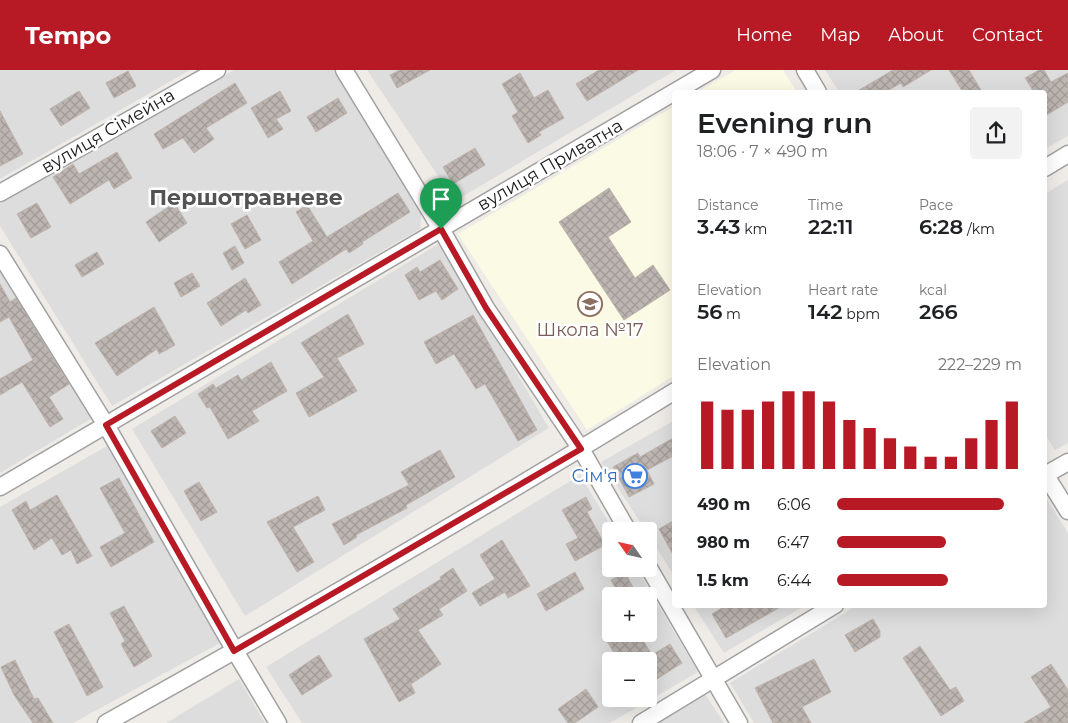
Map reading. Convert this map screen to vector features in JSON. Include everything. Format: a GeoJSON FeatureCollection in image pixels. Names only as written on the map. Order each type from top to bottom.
{"type":"FeatureCollection","features":[{"type":"Feature","properties":{"kind":"street","name":"вулиця Сімейна"},"geometry":{"type":"LineString","coordinates":[[0,193],[217,70]]}},
{"type":"Feature","properties":{"kind":"street"},"geometry":{"type":"LineString","coordinates":[[344,70],[441,229],[486,308],[581,449],[623,522]]}},
{"type":"Feature","properties":{"kind":"street","name":"вулиця Приватна"},"geometry":{"type":"LineString","coordinates":[[678,90],[712,70]]}},
{"type":"Feature","properties":{"kind":"street"},"geometry":{"type":"LineString","coordinates":[[805,70],[817,90]]}},
{"type":"Feature","properties":{"kind":"street","name":"вулиця Приватна"},"geometry":{"type":"LineString","coordinates":[[0,487],[672,93]]}},
{"type":"Feature","properties":{"kind":"street"},"geometry":{"type":"LineString","coordinates":[[1047,167],[1068,154]]}},
{"type":"Feature","properties":{"kind":"street"},"geometry":{"type":"LineString","coordinates":[[0,254],[106,425],[234,651],[278,723]]}},
{"type":"Feature","properties":{"kind":"street"},"geometry":{"type":"LineString","coordinates":[[106,723],[234,651],[581,449],[672,393]]}},
{"type":"Feature","properties":{"kind":"street"},"geometry":{"type":"LineString","coordinates":[[1047,473],[1068,462]]}},
{"type":"Feature","properties":{"kind":"street"},"geometry":{"type":"LineString","coordinates":[[1047,477],[1068,511]]}},
{"type":"Feature","properties":{"kind":"street"},"geometry":{"type":"LineString","coordinates":[[655,578],[712,680],[739,723]]}},
{"type":"Feature","properties":{"kind":"street"},"geometry":{"type":"LineString","coordinates":[[641,723],[829,608]]}},
{"type":"Feature","properties":{"kind":"shaded area"},"geometry":{"type":"Polygon","coordinates":[[[0,70],[190,70],[0,179],[0,70]]]}},
{"type":"Feature","properties":{"kind":"shaded area"},"geometry":{"type":"Polygon","coordinates":[[[234,70],[333,70],[422,208],[420,229],[112,406],[0,226],[0,204],[234,70]]]}},
{"type":"Feature","properties":{"kind":"shaded area"},"geometry":{"type":"Polygon","coordinates":[[[367,70],[676,70],[455,201],[367,70]]]}},
{"type":"Feature","properties":{"kind":"shaded area"},"geometry":{"type":"Polygon","coordinates":[[[736,70],[783,70],[796,90],[701,90],[736,70]]]}},
{"type":"Feature","properties":{"kind":"shaded area"},"geometry":{"type":"Polygon","coordinates":[[[825,70],[1068,70],[1068,136],[1047,148],[1047,90],[838,90],[825,70]]]}},
{"type":"Feature","properties":{"kind":"shaded area","name":"Школа №17"},"geometry":{"type":"Polygon","coordinates":[[[672,108],[672,377],[587,430],[458,234],[672,108]]]}},
{"type":"Feature","properties":{"kind":"shaded area"},"geometry":{"type":"Polygon","coordinates":[[[1068,180],[1068,443],[1055,450],[1047,437],[1047,193],[1068,180]]]}},
{"type":"Feature","properties":{"kind":"shaded area"},"geometry":{"type":"Polygon","coordinates":[[[440,243],[549,428],[245,616],[132,429],[440,243]]]}},
{"type":"Feature","properties":{"kind":"shaded area"},"geometry":{"type":"Polygon","coordinates":[[[0,264],[94,417],[0,473],[0,264]]]}},
{"type":"Feature","properties":{"kind":"shaded area"},"geometry":{"type":"Polygon","coordinates":[[[672,422],[672,572],[658,550],[658,522],[640,522],[601,462],[672,422]]]}},
{"type":"Feature","properties":{"kind":"shaded area"},"geometry":{"type":"Polygon","coordinates":[[[107,446],[220,643],[73,723],[0,723],[0,507],[107,446]]]}},
{"type":"Feature","properties":{"kind":"shaded area"},"geometry":{"type":"Polygon","coordinates":[[[580,475],[609,522],[602,522],[602,578],[642,578],[648,587],[602,587],[602,642],[657,642],[657,603],[698,672],[657,696],[657,652],[602,652],[602,707],[638,707],[610,723],[302,723],[266,667],[580,475]]]}},
{"type":"Feature","properties":{"kind":"shaded area"},"geometry":{"type":"Polygon","coordinates":[[[1047,499],[1068,533],[1068,723],[754,723],[730,683],[853,608],[1047,608],[1047,499]]]}},
{"type":"Feature","properties":{"kind":"shaded area"},"geometry":{"type":"Polygon","coordinates":[[[695,608],[801,608],[724,653],[695,608]]]}},
{"type":"Feature","properties":{"kind":"shaded area"},"geometry":{"type":"Polygon","coordinates":[[[239,679],[265,723],[166,723],[239,679]]]}},
{"type":"Feature","properties":{"kind":"shaded area"},"geometry":{"type":"Polygon","coordinates":[[[705,694],[724,723],[657,723],[705,694]]]}},
{"type":"Feature","properties":{"kind":"building"},"geometry":{"type":"Polygon","coordinates":[[[400,70],[430,70],[397,88],[390,75],[400,70]]]}},
{"type":"Feature","properties":{"kind":"building"},"geometry":{"type":"Polygon","coordinates":[[[599,70],[638,70],[587,101],[576,84],[599,70]]]}},
{"type":"Feature","properties":{"kind":"building"},"geometry":{"type":"Polygon","coordinates":[[[893,70],[931,70],[903,87],[901,83],[889,90],[859,90],[893,70]]]}},
{"type":"Feature","properties":{"kind":"building"},"geometry":{"type":"Polygon","coordinates":[[[949,70],[969,70],[981,90],[962,90],[949,70]]]}},
{"type":"Feature","properties":{"kind":"building"},"geometry":{"type":"Polygon","coordinates":[[[1039,70],[1044,70],[1051,82],[1068,73],[1068,102],[1047,115],[1047,90],[1033,90],[1025,78],[1039,70]]]}},
{"type":"Feature","properties":{"kind":"building"},"geometry":{"type":"Polygon","coordinates":[[[128,71],[136,86],[114,98],[106,83],[128,71]]]}},
{"type":"Feature","properties":{"kind":"building"},"geometry":{"type":"Polygon","coordinates":[[[520,73],[534,98],[548,90],[564,118],[539,132],[541,135],[528,143],[512,116],[518,112],[502,84],[520,73]]]}},
{"type":"Feature","properties":{"kind":"building"},"geometry":{"type":"Polygon","coordinates":[[[235,83],[247,103],[206,128],[214,139],[194,153],[183,138],[163,149],[154,134],[235,83]]]}},
{"type":"Feature","properties":{"kind":"building"},"geometry":{"type":"Polygon","coordinates":[[[79,91],[90,108],[61,126],[50,109],[79,91]]]}},
{"type":"Feature","properties":{"kind":"building"},"geometry":{"type":"Polygon","coordinates":[[[280,91],[291,111],[276,119],[283,129],[268,138],[251,108],[280,91]]]}},
{"type":"Feature","properties":{"kind":"building"},"geometry":{"type":"Polygon","coordinates":[[[338,98],[347,113],[316,132],[307,117],[338,98]]]}},
{"type":"Feature","properties":{"kind":"building"},"geometry":{"type":"Polygon","coordinates":[[[0,111],[23,154],[0,166],[0,111]]]}},
{"type":"Feature","properties":{"kind":"building"},"geometry":{"type":"Polygon","coordinates":[[[475,148],[485,165],[453,184],[443,167],[475,148]]]}},
{"type":"Feature","properties":{"kind":"building"},"geometry":{"type":"Polygon","coordinates":[[[117,152],[132,178],[114,189],[109,180],[70,204],[53,177],[73,164],[79,174],[117,152]]]}},
{"type":"Feature","properties":{"kind":"building"},"geometry":{"type":"Polygon","coordinates":[[[609,188],[631,222],[608,237],[635,278],[653,265],[670,290],[624,320],[559,222],[609,188]]]}},
{"type":"Feature","properties":{"kind":"building"},"geometry":{"type":"Polygon","coordinates":[[[398,193],[410,212],[362,242],[363,244],[349,253],[346,249],[292,284],[279,262],[313,241],[296,212],[307,205],[327,237],[398,193]]]}},
{"type":"Feature","properties":{"kind":"building"},"geometry":{"type":"Polygon","coordinates":[[[37,203],[51,227],[31,238],[17,214],[37,203]]]}},
{"type":"Feature","properties":{"kind":"building"},"geometry":{"type":"Polygon","coordinates":[[[174,203],[187,223],[159,242],[146,222],[174,203]]]}},
{"type":"Feature","properties":{"kind":"building"},"geometry":{"type":"Polygon","coordinates":[[[247,215],[261,240],[245,249],[231,224],[247,215]]]}},
{"type":"Feature","properties":{"kind":"building"},"geometry":{"type":"Polygon","coordinates":[[[235,246],[244,263],[232,270],[223,253],[235,246]]]}},
{"type":"Feature","properties":{"kind":"building"},"geometry":{"type":"Polygon","coordinates":[[[97,252],[104,264],[82,277],[75,265],[97,252]]]}},
{"type":"Feature","properties":{"kind":"building"},"geometry":{"type":"Polygon","coordinates":[[[440,260],[458,289],[442,300],[436,291],[419,300],[405,275],[417,267],[420,272],[440,260]]]}},
{"type":"Feature","properties":{"kind":"building"},"geometry":{"type":"Polygon","coordinates":[[[192,273],[200,286],[181,297],[174,283],[192,273]]]}},
{"type":"Feature","properties":{"kind":"building"},"geometry":{"type":"Polygon","coordinates":[[[245,278],[261,305],[248,313],[246,310],[221,326],[207,303],[245,278]]]}},
{"type":"Feature","properties":{"kind":"building"},"geometry":{"type":"Polygon","coordinates":[[[0,284],[10,302],[16,298],[69,384],[49,397],[63,419],[50,427],[22,382],[0,395],[0,379],[33,360],[9,317],[0,322],[0,284]]]}},
{"type":"Feature","properties":{"kind":"building"},"geometry":{"type":"Polygon","coordinates":[[[154,307],[175,345],[159,354],[157,349],[117,376],[95,343],[154,307]]]}},
{"type":"Feature","properties":{"kind":"building"},"geometry":{"type":"Polygon","coordinates":[[[348,314],[364,344],[337,358],[357,391],[309,417],[296,393],[324,377],[301,343],[348,314]]]}},
{"type":"Feature","properties":{"kind":"building"},"geometry":{"type":"Polygon","coordinates":[[[473,315],[537,430],[518,441],[485,384],[476,389],[454,354],[436,364],[424,342],[473,315]]]}},
{"type":"Feature","properties":{"kind":"building"},"geometry":{"type":"Polygon","coordinates":[[[271,362],[287,391],[252,411],[259,421],[228,439],[210,407],[207,408],[198,394],[213,384],[216,388],[238,375],[241,380],[271,362]]]}},
{"type":"Feature","properties":{"kind":"building"},"geometry":{"type":"Polygon","coordinates":[[[175,416],[186,433],[162,448],[151,431],[175,416]]]}},
{"type":"Feature","properties":{"kind":"building"},"geometry":{"type":"Polygon","coordinates":[[[672,439],[672,457],[647,470],[654,484],[629,497],[613,467],[638,453],[640,457],[672,439]]]}},
{"type":"Feature","properties":{"kind":"building"},"geometry":{"type":"Polygon","coordinates":[[[440,450],[455,477],[406,505],[407,508],[356,535],[357,537],[344,545],[332,524],[409,485],[401,472],[440,450]]]}},
{"type":"Feature","properties":{"kind":"building"},"geometry":{"type":"Polygon","coordinates":[[[119,478],[154,542],[111,567],[100,547],[125,533],[100,488],[119,478]]]}},
{"type":"Feature","properties":{"kind":"building"},"geometry":{"type":"Polygon","coordinates":[[[199,482],[217,512],[201,521],[184,491],[199,482]]]}},
{"type":"Feature","properties":{"kind":"building"},"geometry":{"type":"Polygon","coordinates":[[[57,495],[92,556],[77,564],[71,550],[62,555],[52,538],[34,550],[12,510],[26,501],[30,510],[57,495]]]}},
{"type":"Feature","properties":{"kind":"building"},"geometry":{"type":"Polygon","coordinates":[[[318,496],[325,510],[293,527],[314,562],[297,572],[267,522],[318,496]]]}},
{"type":"Feature","properties":{"kind":"building"},"geometry":{"type":"Polygon","coordinates":[[[586,497],[592,509],[587,512],[602,540],[602,547],[575,561],[566,544],[578,538],[562,510],[586,497]]]}},
{"type":"Feature","properties":{"kind":"building"},"geometry":{"type":"Polygon","coordinates":[[[672,522],[672,553],[659,529],[672,522]]]}},
{"type":"Feature","properties":{"kind":"building"},"geometry":{"type":"Polygon","coordinates":[[[502,540],[530,586],[508,598],[505,592],[480,606],[472,593],[495,579],[480,555],[502,540]]]}},
{"type":"Feature","properties":{"kind":"building"},"geometry":{"type":"Polygon","coordinates":[[[453,568],[467,591],[439,609],[443,615],[418,630],[441,664],[411,684],[415,693],[399,702],[364,639],[400,619],[393,609],[441,579],[440,577],[453,568]]]}},
{"type":"Feature","properties":{"kind":"building"},"geometry":{"type":"Polygon","coordinates":[[[575,572],[584,589],[546,611],[537,594],[575,572]]]}},
{"type":"Feature","properties":{"kind":"building"},"geometry":{"type":"Polygon","coordinates":[[[615,578],[628,578],[633,587],[615,587],[611,580],[615,578]]]}},
{"type":"Feature","properties":{"kind":"building"},"geometry":{"type":"Polygon","coordinates":[[[124,606],[152,656],[134,667],[121,644],[125,641],[110,613],[124,606]]]}},
{"type":"Feature","properties":{"kind":"building"},"geometry":{"type":"Polygon","coordinates":[[[722,608],[779,608],[726,638],[712,614],[722,608]]]}},
{"type":"Feature","properties":{"kind":"building"},"geometry":{"type":"Polygon","coordinates":[[[873,619],[880,631],[880,637],[855,652],[845,635],[873,619]]]}},
{"type":"Feature","properties":{"kind":"building"},"geometry":{"type":"Polygon","coordinates":[[[69,624],[103,687],[87,696],[54,632],[69,624]]]}},
{"type":"Feature","properties":{"kind":"building"},"geometry":{"type":"Polygon","coordinates":[[[607,642],[644,642],[650,652],[614,652],[607,642]]]}},
{"type":"Feature","properties":{"kind":"building"},"geometry":{"type":"Polygon","coordinates":[[[670,644],[682,663],[657,679],[657,652],[670,644]]]}},
{"type":"Feature","properties":{"kind":"building"},"geometry":{"type":"Polygon","coordinates":[[[920,646],[950,690],[956,687],[964,701],[941,716],[903,658],[920,646]]]}},
{"type":"Feature","properties":{"kind":"building"},"geometry":{"type":"Polygon","coordinates":[[[319,655],[332,676],[302,695],[289,675],[319,655]]]}},
{"type":"Feature","properties":{"kind":"building"},"geometry":{"type":"Polygon","coordinates":[[[814,659],[831,692],[802,707],[811,723],[773,723],[755,688],[814,659]]]}},
{"type":"Feature","properties":{"kind":"building"},"geometry":{"type":"Polygon","coordinates":[[[15,660],[34,699],[38,698],[53,723],[33,723],[14,695],[1,667],[15,660]]]}},
{"type":"Feature","properties":{"kind":"building"},"geometry":{"type":"Polygon","coordinates":[[[1051,664],[1068,690],[1068,723],[1024,723],[1051,707],[1031,677],[1051,664]]]}},
{"type":"Feature","properties":{"kind":"building"},"geometry":{"type":"Polygon","coordinates":[[[586,689],[598,707],[575,723],[568,723],[558,709],[586,689]]]}},
{"type":"Feature","properties":{"kind":"place","name":"Школа №17"},"geometry":{"type":"Point","coordinates":[590,304]}},
{"type":"Feature","properties":{"kind":"place","name":"Сім'я"},"geometry":{"type":"Point","coordinates":[635,476]}},
{"type":"Feature","properties":{"kind":"district","name":"Першотравневе"},"geometry":{"type":"Point","coordinates":[246,197]}},
{"type":"Feature","properties":{"kind":"route"},"geometry":{"type":"LineString","coordinates":[[441,229],[486,308],[581,449],[234,651],[106,425],[441,229]]}}]}
